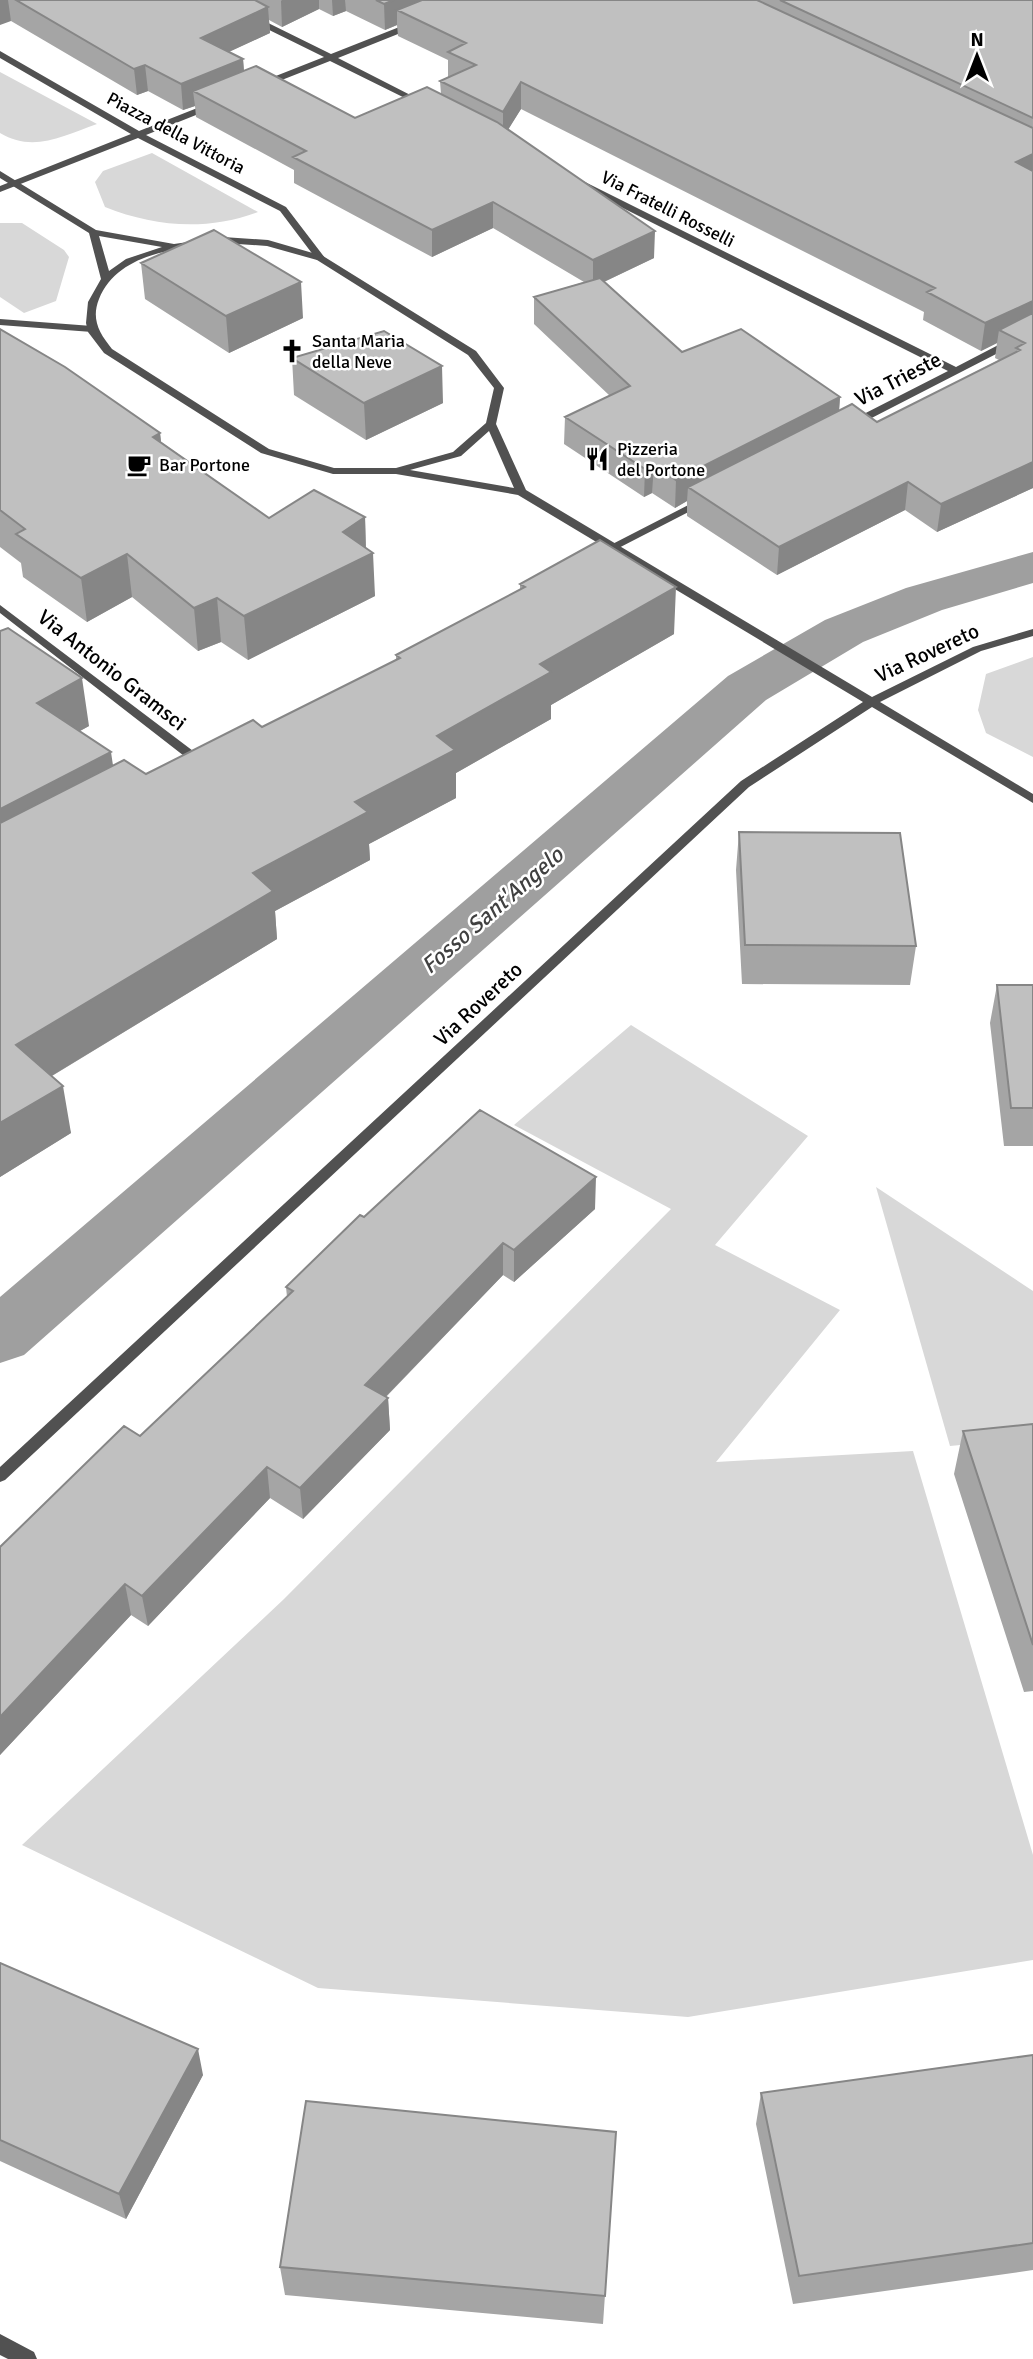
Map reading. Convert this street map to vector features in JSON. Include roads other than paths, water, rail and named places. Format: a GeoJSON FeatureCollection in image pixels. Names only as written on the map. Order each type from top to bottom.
{"type":"FeatureCollection","features":[{"type":"Feature","properties":{"kind":"street"},"geometry":{"type":"LineString","coordinates":[[239,12],[431,108]]}},
{"type":"Feature","properties":{"kind":"street"},"geometry":{"type":"LineString","coordinates":[[254,88],[427,19]]}},
{"type":"Feature","properties":{"kind":"street","name":"Piazza della Vittoria"},"geometry":{"type":"LineString","coordinates":[[0,54],[139,135],[283,209],[320,258]]}},
{"type":"Feature","properties":{"kind":"street"},"geometry":{"type":"LineString","coordinates":[[0,189],[228,99]]}},
{"type":"Feature","properties":{"kind":"street","name":"Piazza della Vittoria"},"geometry":{"type":"LineString","coordinates":[[0,174],[93,232],[174,246]]}},
{"type":"Feature","properties":{"kind":"street","name":"Via Fratelli Rosselli"},"geometry":{"type":"LineString","coordinates":[[568,177],[956,371]]}},
{"type":"Feature","properties":{"kind":"street"},"geometry":{"type":"LineString","coordinates":[[93,232],[106,279]]}},
{"type":"Feature","properties":{"kind":"street","name":"Piazza della Vittoria"},"geometry":{"type":"LineString","coordinates":[[92,329],[91,311],[96,293],[106,279],[131,260],[174,246],[223,240],[268,243],[320,258],[472,353],[499,388],[491,424]]}},
{"type":"Feature","properties":{"kind":"street"},"geometry":{"type":"LineString","coordinates":[[0,322],[92,329],[108,351],[265,451],[333,471],[396,471],[521,492],[1033,799]]}},
{"type":"Feature","properties":{"kind":"street","name":"Via Trieste"},"geometry":{"type":"LineString","coordinates":[[846,427],[1033,331]]}},
{"type":"Feature","properties":{"kind":"street"},"geometry":{"type":"LineString","coordinates":[[396,471],[457,454],[491,424],[521,492]]}},
{"type":"Feature","properties":{"kind":"street"},"geometry":{"type":"LineString","coordinates":[[590,559],[712,496]]}},
{"type":"Feature","properties":{"kind":"street","name":"Via Antonio Gramsci"},"geometry":{"type":"LineString","coordinates":[[0,608],[201,763]]}},
{"type":"Feature","properties":{"kind":"street","name":"Via Rovereto"},"geometry":{"type":"LineString","coordinates":[[0,1476],[746,784],[872,702],[977,649],[1033,632]]}},
{"type":"Feature","properties":{"kind":"street"},"geometry":{"type":"LineString","coordinates":[[189,769],[213,756]]}},
{"type":"Feature","properties":{"kind":"street"},"geometry":{"type":"LineString","coordinates":[[0,2344],[27,2359]]}},
{"type":"Feature","properties":{"kind":"waterway","name":"Fosso Sant'Angelo"},"geometry":{"type":"LineString","coordinates":[[0,1336],[747,688],[844,631],[924,599],[1033,567]]}},
{"type":"Feature","properties":{"kind":"place","name":"Santa Maria della Neve"},"geometry":{"type":"Point","coordinates":[292,351]}},
{"type":"Feature","properties":{"kind":"place","name":"Pizzeria del Portone"},"geometry":{"type":"Point","coordinates":[597,459]}},
{"type":"Feature","properties":{"kind":"place","name":"Bar Portone"},"geometry":{"type":"Point","coordinates":[139,465]}}]}
